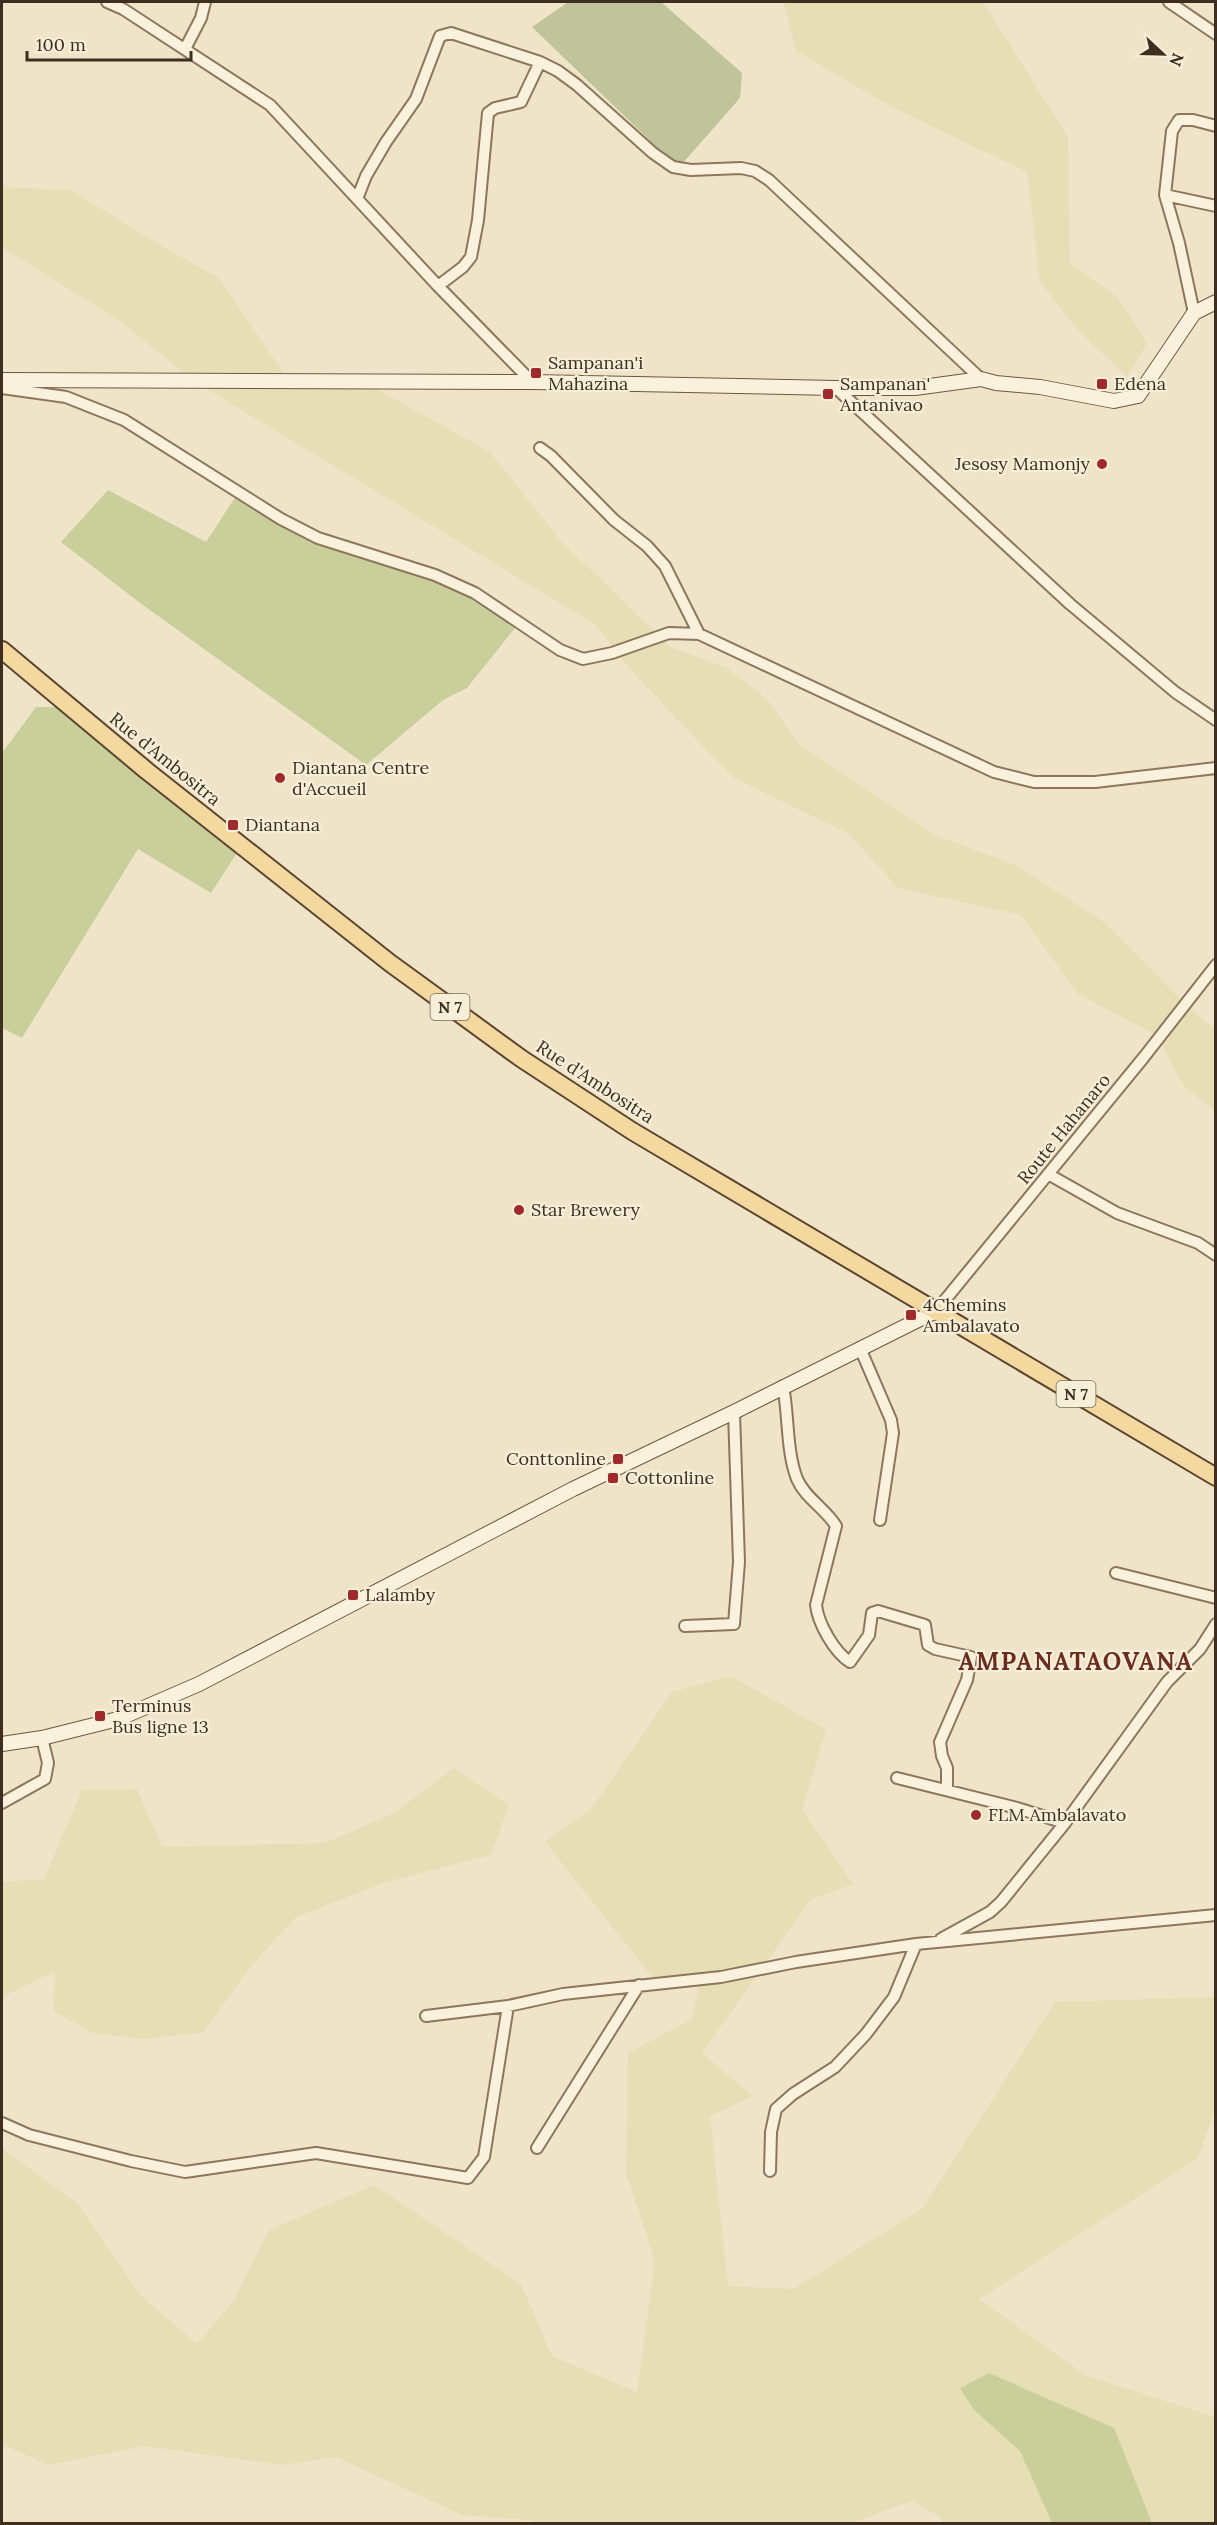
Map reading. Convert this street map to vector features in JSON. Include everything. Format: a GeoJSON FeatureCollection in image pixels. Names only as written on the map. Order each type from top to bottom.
{"type":"FeatureCollection","features":[{"type":"Feature","properties":{"kind":"main road"},"geometry":{"type":"LineString","coordinates":[[2,380],[532,382],[915,388],[981,378],[996,383],[1040,387],[1114,401],[1138,396],[1194,313],[1215,302]]}},
{"type":"Feature","properties":{"kind":"main road","name":"Rue d'Ambositra"},"geometry":{"type":"LineString","coordinates":[[2,650],[147,771],[390,963],[522,1059],[632,1131],[1215,1477]]}},
{"type":"Feature","properties":{"kind":"main road"},"geometry":{"type":"LineString","coordinates":[[2,1744],[42,1738],[118,1719],[200,1684],[564,1494],[936,1311]]}},
{"type":"Feature","properties":{"kind":"street"},"geometry":{"type":"LineString","coordinates":[[107,2],[123,9],[270,105],[438,286],[532,382]]}},
{"type":"Feature","properties":{"kind":"street"},"geometry":{"type":"LineString","coordinates":[[184,49],[201,18],[205,2]]}},
{"type":"Feature","properties":{"kind":"street"},"geometry":{"type":"LineString","coordinates":[[1169,2],[1215,34]]}},
{"type":"Feature","properties":{"kind":"street"},"geometry":{"type":"LineString","coordinates":[[357,199],[366,176],[386,142],[416,99],[440,36],[452,33],[540,62],[558,71],[577,85],[653,153],[673,167],[692,170],[741,168],[755,171],[769,180],[981,378]]}},
{"type":"Feature","properties":{"kind":"street"},"geometry":{"type":"LineString","coordinates":[[438,286],[463,267],[471,257],[478,220],[488,113],[495,108],[521,102],[540,62]]}},
{"type":"Feature","properties":{"kind":"street"},"geometry":{"type":"LineString","coordinates":[[1194,313],[1179,243],[1165,195],[1172,131],[1179,120],[1193,120],[1215,126]]}},
{"type":"Feature","properties":{"kind":"street"},"geometry":{"type":"LineString","coordinates":[[1165,195],[1215,206]]}},
{"type":"Feature","properties":{"kind":"street"},"geometry":{"type":"LineString","coordinates":[[2,388],[66,397],[124,420],[281,519],[318,538],[435,575],[475,593],[560,650],[583,660],[612,653],[669,633],[699,634],[994,772],[1034,782],[1095,782],[1215,768]]}},
{"type":"Feature","properties":{"kind":"street"},"geometry":{"type":"LineString","coordinates":[[836,388],[1070,604],[1175,692],[1215,720]]}},
{"type":"Feature","properties":{"kind":"street"},"geometry":{"type":"LineString","coordinates":[[540,448],[551,456],[614,520],[647,546],[665,566],[699,634]]}},
{"type":"Feature","properties":{"kind":"street","name":"Route Hahanaro"},"geometry":{"type":"LineString","coordinates":[[936,1311],[1144,1057],[1215,966]]}},
{"type":"Feature","properties":{"kind":"street"},"geometry":{"type":"LineString","coordinates":[[1048,1174],[1117,1213],[1198,1243],[1215,1255]]}},
{"type":"Feature","properties":{"kind":"street"},"geometry":{"type":"LineString","coordinates":[[860,1348],[891,1420],[893,1433],[880,1520]]}},
{"type":"Feature","properties":{"kind":"street"},"geometry":{"type":"LineString","coordinates":[[783,1386],[791,1457],[798,1481],[815,1503],[831,1517],[836,1526],[816,1605],[818,1616],[842,1657],[850,1662],[869,1635],[872,1613],[878,1611],[925,1625],[928,1645],[935,1649],[971,1657],[967,1680],[940,1742],[947,1768],[947,1790]]}},
{"type":"Feature","properties":{"kind":"street"},"geometry":{"type":"LineString","coordinates":[[685,1626],[734,1624],[739,1562],[734,1412]]}},
{"type":"Feature","properties":{"kind":"street"},"geometry":{"type":"LineString","coordinates":[[1116,1573],[1215,1598]]}},
{"type":"Feature","properties":{"kind":"street"},"geometry":{"type":"LineString","coordinates":[[936,1942],[990,1912],[1001,1902],[1065,1823],[1167,1682],[1200,1649],[1215,1624]]}},
{"type":"Feature","properties":{"kind":"street"},"geometry":{"type":"LineString","coordinates":[[2,1803],[45,1779],[48,1763],[42,1738]]}},
{"type":"Feature","properties":{"kind":"street"},"geometry":{"type":"LineString","coordinates":[[897,1778],[1017,1808],[1065,1823]]}},
{"type":"Feature","properties":{"kind":"street"},"geometry":{"type":"LineString","coordinates":[[426,2016],[508,2006],[562,1994],[721,1977],[796,1962],[916,1944],[1215,1915]]}},
{"type":"Feature","properties":{"kind":"street"},"geometry":{"type":"LineString","coordinates":[[770,2171],[771,2132],[776,2109],[793,2094],[835,2067],[866,2034],[894,1997],[916,1944]]}},
{"type":"Feature","properties":{"kind":"street"},"geometry":{"type":"LineString","coordinates":[[537,2148],[639,1986]]}},
{"type":"Feature","properties":{"kind":"street"},"geometry":{"type":"LineString","coordinates":[[2,2123],[40,2138],[185,2172],[316,2153],[468,2178],[484,2157],[508,2006]]}},
{"type":"Feature","properties":{"kind":"shaded area"},"geometry":{"type":"Polygon","coordinates":[[[784,2],[983,2],[1068,137],[1070,263],[1117,297],[1147,343],[1127,377],[1077,329],[1040,282],[1027,172],[890,106],[796,51],[784,2]]]}},
{"type":"Feature","properties":{"kind":"shaded area"},"geometry":{"type":"Polygon","coordinates":[[[2,187],[71,190],[220,279],[288,380],[364,382],[490,452],[561,541],[671,647],[727,668],[767,699],[799,744],[935,835],[1018,866],[1105,923],[1184,1003],[1215,1030],[1215,1111],[1184,1086],[1156,1035],[1078,994],[1021,915],[898,888],[849,834],[732,777],[629,668],[596,625],[194,381],[120,321],[2,247],[2,187]]]}},
{"type":"Feature","properties":{"kind":"shaded area"},"geometry":{"type":"Polygon","coordinates":[[[731,1676],[826,1730],[802,1810],[853,1884],[811,1899],[702,2053],[753,2096],[710,2116],[728,2286],[794,2289],[923,2208],[1055,2002],[1215,1997],[1215,2109],[1198,2158],[979,2299],[1085,2375],[1215,2417],[1215,2523],[1152,2523],[1144,2502],[989,2373],[960,2388],[974,2410],[1020,2451],[1052,2523],[942,2523],[941,2517],[911,2501],[852,2523],[534,2523],[530,2520],[462,2515],[336,2457],[281,2465],[145,2446],[48,2465],[2,2444],[2,2148],[78,2204],[140,2295],[197,2344],[235,2299],[269,2230],[374,2185],[521,2284],[552,2356],[637,2392],[655,2261],[626,2173],[628,2053],[692,2019],[700,1981],[653,1978],[545,1842],[592,1808],[672,1692],[731,1676]]]}},
{"type":"Feature","properties":{"kind":"shaded area"},"geometry":{"type":"Polygon","coordinates":[[[454,1768],[509,1805],[491,1855],[386,1882],[296,1917],[252,1965],[203,2032],[145,2039],[92,2033],[54,2011],[55,1971],[2,1997],[2,1882],[44,1879],[82,1790],[137,1789],[162,1847],[325,1843],[394,1813],[454,1768]]]}},
{"type":"Feature","properties":{"kind":"green space"},"geometry":{"type":"Polygon","coordinates":[[[568,2],[661,2],[742,73],[740,98],[682,164],[670,160],[532,27],[568,2]]]}},
{"type":"Feature","properties":{"kind":"green space"},"geometry":{"type":"Polygon","coordinates":[[[108,490],[206,542],[238,493],[281,519],[435,575],[519,623],[467,688],[443,700],[366,765],[140,603],[61,542],[108,490]]]}},
{"type":"Feature","properties":{"kind":"green space"},"geometry":{"type":"Polygon","coordinates":[[[36,707],[57,707],[110,747],[237,853],[211,893],[138,849],[22,1038],[2,1028],[2,753],[36,707]]]}},
{"type":"Feature","properties":{"kind":"green space"},"geometry":{"type":"Polygon","coordinates":[[[989,2373],[1114,2428],[1152,2523],[1052,2523],[1020,2451],[974,2410],[960,2388],[989,2373]]]}},
{"type":"Feature","properties":{"kind":"place","name":"Sampanan'i Mahazina"},"geometry":{"type":"Point","coordinates":[536,373]}},
{"type":"Feature","properties":{"kind":"place","name":"Edena"},"geometry":{"type":"Point","coordinates":[1102,384]}},
{"type":"Feature","properties":{"kind":"place","name":"Sampanan' Antanivao"},"geometry":{"type":"Point","coordinates":[828,394]}},
{"type":"Feature","properties":{"kind":"place","name":"Jesosy Mamonjy"},"geometry":{"type":"Point","coordinates":[1102,464]}},
{"type":"Feature","properties":{"kind":"place","name":"Diantana Centre d'Accueil"},"geometry":{"type":"Point","coordinates":[280,778]}},
{"type":"Feature","properties":{"kind":"place","name":"Diantana"},"geometry":{"type":"Point","coordinates":[233,825]}},
{"type":"Feature","properties":{"kind":"place","name":"Star Brewery"},"geometry":{"type":"Point","coordinates":[519,1210]}},
{"type":"Feature","properties":{"kind":"place","name":"4Chemins Ambalavato"},"geometry":{"type":"Point","coordinates":[911,1315]}},
{"type":"Feature","properties":{"kind":"place","name":"Conttonline"},"geometry":{"type":"Point","coordinates":[618,1459]}},
{"type":"Feature","properties":{"kind":"place","name":"Cottonline"},"geometry":{"type":"Point","coordinates":[613,1478]}},
{"type":"Feature","properties":{"kind":"place","name":"Lalamby"},"geometry":{"type":"Point","coordinates":[353,1595]}},
{"type":"Feature","properties":{"kind":"place","name":"Terminus Bus ligne 13"},"geometry":{"type":"Point","coordinates":[100,1716]}},
{"type":"Feature","properties":{"kind":"place","name":"FLM Ambalavato"},"geometry":{"type":"Point","coordinates":[976,1815]}},
{"type":"Feature","properties":{"kind":"district","name":"AMPANATAOVANA"},"geometry":{"type":"Point","coordinates":[1076,1662]}}]}
